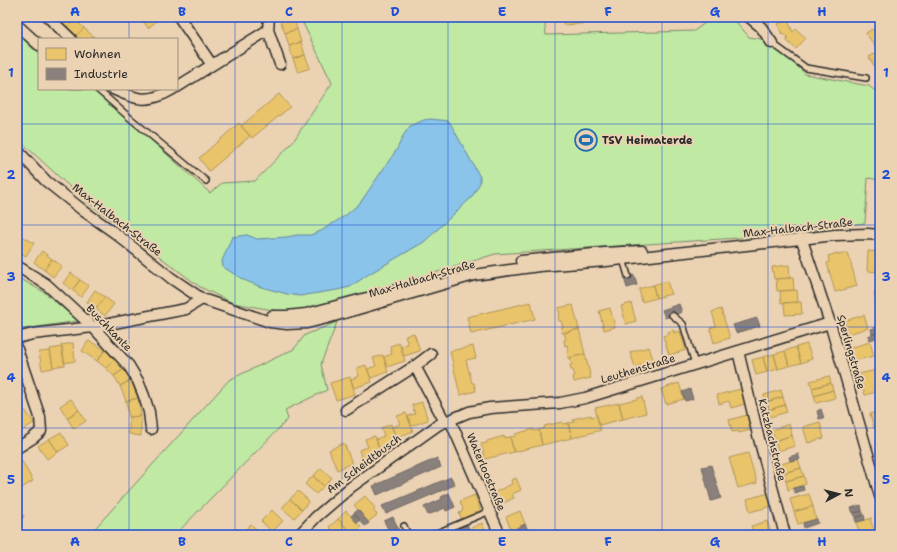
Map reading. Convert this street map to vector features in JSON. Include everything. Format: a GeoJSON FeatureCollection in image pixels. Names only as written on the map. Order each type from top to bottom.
{"type":"FeatureCollection","features":[{"type":"Feature","properties":{"kind":"street"},"geometry":{"type":"LineString","coordinates":[[48,17],[70,38]]}},
{"type":"Feature","properties":{"kind":"street"},"geometry":{"type":"LineString","coordinates":[[179,17],[212,65]]}},
{"type":"Feature","properties":{"kind":"street"},"geometry":{"type":"LineString","coordinates":[[269,17],[268,30],[280,64]]}},
{"type":"Feature","properties":{"kind":"street"},"geometry":{"type":"LineString","coordinates":[[749,17],[761,27],[772,43]]}},
{"type":"Feature","properties":{"kind":"street"},"geometry":{"type":"LineString","coordinates":[[17,25],[38,44]]}},
{"type":"Feature","properties":{"kind":"street"},"geometry":{"type":"LineString","coordinates":[[178,86],[268,30]]}},
{"type":"Feature","properties":{"kind":"street"},"geometry":{"type":"LineString","coordinates":[[117,90],[152,99],[171,90]]}},
{"type":"Feature","properties":{"kind":"street","name":"Max-Halbach-Straße"},"geometry":{"type":"LineString","coordinates":[[17,150],[46,180],[85,212],[202,299],[270,322],[287,324],[307,323],[327,318],[474,275],[539,266],[623,259],[802,240],[835,235],[880,235]]}},
{"type":"Feature","properties":{"kind":"street","name":"Sperlingstraße"},"geometry":{"type":"LineString","coordinates":[[802,240],[830,323],[877,476],[880,496]]}},
{"type":"Feature","properties":{"kind":"street","name":"Max-Halbach-Straße"},"geometry":{"type":"LineString","coordinates":[[254,316],[287,316],[306,314],[472,270],[537,259],[605,252],[719,248]]}},
{"type":"Feature","properties":{"kind":"street","name":"Buschkante"},"geometry":{"type":"LineString","coordinates":[[17,266],[46,284],[93,327],[129,366],[138,381],[149,412],[151,429]]}},
{"type":"Feature","properties":{"kind":"street"},"geometry":{"type":"LineString","coordinates":[[17,338],[34,334],[93,327],[186,309],[202,299]]}},
{"type":"Feature","properties":{"kind":"street","name":"Leuthenstraße"},"geometry":{"type":"LineString","coordinates":[[448,421],[469,412],[490,408],[560,403],[586,398],[830,323]]}},
{"type":"Feature","properties":{"kind":"street"},"geometry":{"type":"LineString","coordinates":[[17,349],[40,417],[41,431],[17,448]]}},
{"type":"Feature","properties":{"kind":"street","name":"Katzbachstraße"},"geometry":{"type":"LineString","coordinates":[[738,351],[758,435],[785,535]]}},
{"type":"Feature","properties":{"kind":"street"},"geometry":{"type":"LineString","coordinates":[[346,410],[415,366],[431,354]]}},
{"type":"Feature","properties":{"kind":"street","name":"Waterloostraße"},"geometry":{"type":"LineString","coordinates":[[415,366],[448,421],[500,535]]}},
{"type":"Feature","properties":{"kind":"street","name":"Am Scheidtbusch"},"geometry":{"type":"LineString","coordinates":[[299,535],[316,517],[351,486],[438,425],[448,421]]}},
{"type":"Feature","properties":{"kind":"lane"},"geometry":{"type":"LineString","coordinates":[[772,43],[806,68],[866,78]]}},
{"type":"Feature","properties":{"kind":"lane"},"geometry":{"type":"LineString","coordinates":[[98,90],[206,181]]}},
{"type":"Feature","properties":{"kind":"lane"},"geometry":{"type":"LineString","coordinates":[[623,259],[628,276]]}},
{"type":"Feature","properties":{"kind":"lane"},"geometry":{"type":"LineString","coordinates":[[672,316],[683,324],[695,364]]}},
{"type":"Feature","properties":{"kind":"lane"},"geometry":{"type":"LineString","coordinates":[[432,535],[490,511]]}},
{"type":"Feature","properties":{"kind":"lane"},"geometry":{"type":"LineString","coordinates":[[404,526],[408,535]]}},
{"type":"Feature","properties":{"kind":"green space"},"geometry":{"type":"Polygon","coordinates":[[[300,17],[544,17],[546,35],[694,31],[713,17],[732,17],[749,37],[774,41],[805,74],[869,86],[880,95],[880,180],[868,178],[865,223],[768,236],[495,254],[301,315],[233,303],[200,287],[83,199],[17,138],[17,32],[32,48],[38,51],[38,90],[93,90],[111,104],[210,193],[222,183],[255,181],[292,143],[332,83],[300,17]]]}},
{"type":"Feature","properties":{"kind":"green space"},"geometry":{"type":"Polygon","coordinates":[[[17,277],[44,292],[78,321],[17,330],[17,277]]]}},
{"type":"Feature","properties":{"kind":"green space"},"geometry":{"type":"Polygon","coordinates":[[[337,322],[321,364],[327,390],[285,410],[288,419],[175,535],[89,535],[229,380],[294,349],[305,335],[337,322]]]}},
{"type":"Feature","properties":{"kind":"water"},"geometry":{"type":"Polygon","coordinates":[[[431,119],[449,121],[480,177],[480,183],[472,197],[424,242],[369,274],[350,287],[300,296],[261,287],[244,280],[223,267],[222,261],[232,237],[247,235],[257,239],[310,235],[321,231],[346,215],[360,203],[397,149],[410,126],[424,120],[431,119]]]}},
{"type":"Feature","properties":{"kind":"building: Wohnen"},"geometry":{"type":"Polygon","coordinates":[[[58,17],[73,17],[75,19],[66,28],[56,19],[58,17]]]}},
{"type":"Feature","properties":{"kind":"building: Wohnen"},"geometry":{"type":"Polygon","coordinates":[[[140,17],[162,17],[148,28],[140,17]]]}},
{"type":"Feature","properties":{"kind":"building: Wohnen"},"geometry":{"type":"Polygon","coordinates":[[[293,17],[297,29],[285,33],[280,20],[293,17]]]}},
{"type":"Feature","properties":{"kind":"building: Wohnen"},"geometry":{"type":"Polygon","coordinates":[[[556,17],[596,17],[596,23],[563,25],[563,18],[556,19],[556,17]]]}},
{"type":"Feature","properties":{"kind":"building: Wohnen"},"geometry":{"type":"Polygon","coordinates":[[[75,19],[84,28],[75,37],[66,28],[75,19]]]}},
{"type":"Feature","properties":{"kind":"building: Wohnen"},"geometry":{"type":"Polygon","coordinates":[[[788,20],[793,32],[796,29],[806,38],[796,49],[786,40],[788,38],[784,34],[782,35],[778,24],[788,20]]]}},
{"type":"Feature","properties":{"kind":"building: Wohnen"},"geometry":{"type":"Polygon","coordinates":[[[84,28],[94,37],[76,38],[75,37],[84,28]]]}},
{"type":"Feature","properties":{"kind":"building: Wohnen"},"geometry":{"type":"Polygon","coordinates":[[[297,29],[301,42],[289,46],[285,33],[297,29]]]}},
{"type":"Feature","properties":{"kind":"building: Wohnen"},"geometry":{"type":"Polygon","coordinates":[[[872,29],[880,41],[880,51],[878,47],[876,48],[866,33],[872,29]]]}},
{"type":"Feature","properties":{"kind":"building: Wohnen"},"geometry":{"type":"Polygon","coordinates":[[[301,42],[305,55],[293,59],[289,46],[301,42]]]}},
{"type":"Feature","properties":{"kind":"building: Wohnen"},"geometry":{"type":"Polygon","coordinates":[[[880,51],[880,66],[876,69],[869,57],[880,51]]]}},
{"type":"Feature","properties":{"kind":"building: Wohnen"},"geometry":{"type":"Polygon","coordinates":[[[305,55],[310,68],[298,72],[293,59],[305,55]]]}},
{"type":"Feature","properties":{"kind":"building: Wohnen"},"geometry":{"type":"Polygon","coordinates":[[[279,94],[290,107],[252,138],[241,126],[279,94]]]}},
{"type":"Feature","properties":{"kind":"building: Wohnen"},"geometry":{"type":"Polygon","coordinates":[[[239,123],[250,136],[209,171],[199,158],[239,123]]]}},
{"type":"Feature","properties":{"kind":"building: Wohnen"},"geometry":{"type":"Polygon","coordinates":[[[17,233],[22,236],[17,244],[17,233]]]}},
{"type":"Feature","properties":{"kind":"building: Wohnen"},"geometry":{"type":"Polygon","coordinates":[[[22,236],[34,243],[26,256],[17,251],[17,244],[22,236]]]}},
{"type":"Feature","properties":{"kind":"building: Wohnen"},"geometry":{"type":"Polygon","coordinates":[[[42,251],[52,259],[44,270],[34,262],[42,251]]]}},
{"type":"Feature","properties":{"kind":"building: Wohnen"},"geometry":{"type":"Polygon","coordinates":[[[868,251],[880,252],[880,272],[867,271],[868,251]]]}},
{"type":"Feature","properties":{"kind":"building: Wohnen"},"geometry":{"type":"Polygon","coordinates":[[[837,253],[838,255],[848,253],[857,286],[835,292],[827,263],[829,262],[828,256],[837,253]]]}},
{"type":"Feature","properties":{"kind":"building: Wohnen"},"geometry":{"type":"Polygon","coordinates":[[[52,259],[62,266],[53,277],[44,270],[52,259]]]}},
{"type":"Feature","properties":{"kind":"building: Wohnen"},"geometry":{"type":"Polygon","coordinates":[[[789,265],[790,278],[774,279],[772,267],[789,265]]]}},
{"type":"Feature","properties":{"kind":"building: Wohnen"},"geometry":{"type":"Polygon","coordinates":[[[71,273],[80,280],[72,290],[63,283],[71,273]]]}},
{"type":"Feature","properties":{"kind":"building: Wohnen"},"geometry":{"type":"Polygon","coordinates":[[[793,278],[794,290],[777,291],[776,279],[793,278]]]}},
{"type":"Feature","properties":{"kind":"building: Wohnen"},"geometry":{"type":"Polygon","coordinates":[[[80,280],[89,286],[81,297],[72,290],[80,280]]]}},
{"type":"Feature","properties":{"kind":"building: Wohnen"},"geometry":{"type":"Polygon","coordinates":[[[667,281],[671,294],[656,298],[653,285],[667,281]]]}},
{"type":"Feature","properties":{"kind":"building: Wohnen"},"geometry":{"type":"Polygon","coordinates":[[[653,285],[656,298],[642,302],[639,289],[653,285]]]}},
{"type":"Feature","properties":{"kind":"building: Wohnen"},"geometry":{"type":"Polygon","coordinates":[[[95,290],[105,297],[96,309],[87,302],[95,290]]]}},
{"type":"Feature","properties":{"kind":"building: Wohnen"},"geometry":{"type":"Polygon","coordinates":[[[797,290],[798,302],[781,303],[780,291],[797,290]]]}},
{"type":"Feature","properties":{"kind":"building: Wohnen"},"geometry":{"type":"Polygon","coordinates":[[[880,291],[880,305],[878,305],[874,293],[880,291]]]}},
{"type":"Feature","properties":{"kind":"building: Wohnen"},"geometry":{"type":"Polygon","coordinates":[[[105,297],[114,304],[105,316],[96,309],[105,297]]]}},
{"type":"Feature","properties":{"kind":"building: Wohnen"},"geometry":{"type":"Polygon","coordinates":[[[531,302],[535,319],[471,334],[467,317],[531,302]]]}},
{"type":"Feature","properties":{"kind":"building: Wohnen"},"geometry":{"type":"Polygon","coordinates":[[[801,302],[802,314],[785,315],[784,303],[801,302]]]}},
{"type":"Feature","properties":{"kind":"building: Wohnen"},"geometry":{"type":"Polygon","coordinates":[[[631,303],[636,321],[626,324],[621,306],[631,303]]]}},
{"type":"Feature","properties":{"kind":"building: Wohnen"},"geometry":{"type":"Polygon","coordinates":[[[573,305],[579,329],[562,333],[561,328],[563,327],[561,321],[559,321],[558,316],[560,315],[558,308],[573,305]]]}},
{"type":"Feature","properties":{"kind":"building: Wohnen"},"geometry":{"type":"Polygon","coordinates":[[[610,308],[615,327],[604,330],[599,311],[610,308]]]}},
{"type":"Feature","properties":{"kind":"building: Wohnen"},"geometry":{"type":"Polygon","coordinates":[[[721,309],[730,338],[714,343],[710,328],[716,326],[712,312],[721,309]]]}},
{"type":"Feature","properties":{"kind":"building: Wohnen"},"geometry":{"type":"Polygon","coordinates":[[[864,315],[868,328],[848,334],[844,321],[864,315]]]}},
{"type":"Feature","properties":{"kind":"building: Wohnen"},"geometry":{"type":"Polygon","coordinates":[[[579,329],[585,354],[568,358],[567,352],[569,351],[567,345],[565,346],[564,340],[566,339],[564,333],[579,329]]]}},
{"type":"Feature","properties":{"kind":"building: Wohnen"},"geometry":{"type":"Polygon","coordinates":[[[674,330],[674,333],[680,331],[686,350],[669,355],[663,336],[674,330]]]}},
{"type":"Feature","properties":{"kind":"building: Wohnen"},"geometry":{"type":"Polygon","coordinates":[[[414,333],[420,351],[404,356],[401,346],[408,344],[405,336],[414,333]]]}},
{"type":"Feature","properties":{"kind":"building: Wohnen"},"geometry":{"type":"Polygon","coordinates":[[[88,341],[105,350],[97,361],[82,351],[88,341]]]}},
{"type":"Feature","properties":{"kind":"building: Wohnen"},"geometry":{"type":"Polygon","coordinates":[[[870,342],[874,356],[853,361],[849,348],[870,342]]]}},
{"type":"Feature","properties":{"kind":"building: Wohnen"},"geometry":{"type":"Polygon","coordinates":[[[73,343],[75,361],[64,363],[61,345],[73,343]]]}},
{"type":"Feature","properties":{"kind":"building: Wohnen"},"geometry":{"type":"Polygon","coordinates":[[[399,343],[405,361],[387,367],[384,357],[392,354],[390,346],[399,343]]]}},
{"type":"Feature","properties":{"kind":"building: Wohnen"},"geometry":{"type":"Polygon","coordinates":[[[807,344],[812,359],[801,363],[796,347],[807,344]]]}},
{"type":"Feature","properties":{"kind":"building: Wohnen"},"geometry":{"type":"Polygon","coordinates":[[[473,346],[476,358],[466,360],[472,383],[474,383],[476,391],[460,395],[450,351],[473,346]]]}},
{"type":"Feature","properties":{"kind":"building: Wohnen"},"geometry":{"type":"Polygon","coordinates":[[[62,347],[65,365],[53,367],[50,349],[62,347]]]}},
{"type":"Feature","properties":{"kind":"building: Wohnen"},"geometry":{"type":"Polygon","coordinates":[[[649,347],[654,362],[635,367],[630,352],[649,347]]]}},
{"type":"Feature","properties":{"kind":"building: Wohnen"},"geometry":{"type":"Polygon","coordinates":[[[796,347],[801,363],[789,366],[785,351],[796,347]]]}},
{"type":"Feature","properties":{"kind":"building: Wohnen"},"geometry":{"type":"Polygon","coordinates":[[[105,350],[115,359],[106,368],[97,361],[105,350]]]}},
{"type":"Feature","properties":{"kind":"building: Wohnen"},"geometry":{"type":"Polygon","coordinates":[[[50,351],[53,368],[42,370],[39,352],[50,351]]]}},
{"type":"Feature","properties":{"kind":"building: Wohnen"},"geometry":{"type":"Polygon","coordinates":[[[785,351],[789,366],[778,369],[774,354],[785,351]]]}},
{"type":"Feature","properties":{"kind":"building: Wohnen"},"geometry":{"type":"Polygon","coordinates":[[[585,354],[591,378],[574,382],[573,377],[575,376],[573,370],[571,370],[570,365],[572,364],[570,358],[585,354]]]}},
{"type":"Feature","properties":{"kind":"building: Wohnen"},"geometry":{"type":"Polygon","coordinates":[[[774,354],[778,369],[767,372],[763,357],[774,354]]]}},
{"type":"Feature","properties":{"kind":"building: Wohnen"},"geometry":{"type":"Polygon","coordinates":[[[383,355],[388,372],[371,378],[367,369],[376,366],[373,358],[383,355]]]}},
{"type":"Feature","properties":{"kind":"building: Wohnen"},"geometry":{"type":"Polygon","coordinates":[[[763,357],[767,372],[756,375],[752,360],[763,357]]]}},
{"type":"Feature","properties":{"kind":"building: Wohnen"},"geometry":{"type":"Polygon","coordinates":[[[115,359],[124,369],[114,376],[106,368],[115,359]]]}},
{"type":"Feature","properties":{"kind":"building: Wohnen"},"geometry":{"type":"Polygon","coordinates":[[[366,365],[372,382],[354,388],[351,379],[359,376],[357,368],[366,365]]]}},
{"type":"Feature","properties":{"kind":"building: Wohnen"},"geometry":{"type":"Polygon","coordinates":[[[124,369],[131,380],[120,386],[114,376],[124,369]]]}},
{"type":"Feature","properties":{"kind":"building: Wohnen"},"geometry":{"type":"Polygon","coordinates":[[[876,370],[880,384],[878,386],[879,391],[865,395],[859,374],[876,370]]]}},
{"type":"Feature","properties":{"kind":"building: Wohnen"},"geometry":{"type":"Polygon","coordinates":[[[829,376],[831,383],[812,388],[810,381],[829,376]]]}},
{"type":"Feature","properties":{"kind":"building: Wohnen"},"geometry":{"type":"Polygon","coordinates":[[[350,377],[355,394],[336,400],[330,383],[350,377]]]}},
{"type":"Feature","properties":{"kind":"building: Wohnen"},"geometry":{"type":"Polygon","coordinates":[[[131,380],[138,398],[126,401],[120,386],[131,380]]]}},
{"type":"Feature","properties":{"kind":"building: Wohnen"},"geometry":{"type":"Polygon","coordinates":[[[679,383],[684,399],[666,404],[661,389],[679,383]]]}},
{"type":"Feature","properties":{"kind":"building: Wohnen"},"geometry":{"type":"Polygon","coordinates":[[[831,383],[833,390],[814,396],[812,388],[831,383]]]}},
{"type":"Feature","properties":{"kind":"building: Wohnen"},"geometry":{"type":"Polygon","coordinates":[[[741,389],[745,404],[731,408],[729,401],[719,404],[717,395],[741,389]]]}},
{"type":"Feature","properties":{"kind":"building: Wohnen"},"geometry":{"type":"Polygon","coordinates":[[[781,390],[783,397],[766,402],[764,395],[781,390]]]}},
{"type":"Feature","properties":{"kind":"building: Wohnen"},"geometry":{"type":"Polygon","coordinates":[[[833,390],[835,398],[816,403],[814,396],[833,390]]]}},
{"type":"Feature","properties":{"kind":"building: Wohnen"},"geometry":{"type":"Polygon","coordinates":[[[642,397],[646,413],[623,419],[619,403],[642,397]]]}},
{"type":"Feature","properties":{"kind":"building: Wohnen"},"geometry":{"type":"Polygon","coordinates":[[[783,397],[785,405],[768,410],[766,402],[783,397]]]}},
{"type":"Feature","properties":{"kind":"building: Wohnen"},"geometry":{"type":"Polygon","coordinates":[[[138,398],[141,416],[129,417],[126,401],[138,398]]]}},
{"type":"Feature","properties":{"kind":"building: Wohnen"},"geometry":{"type":"Polygon","coordinates":[[[71,399],[79,410],[67,418],[60,406],[71,399]]]}},
{"type":"Feature","properties":{"kind":"building: Wohnen"},"geometry":{"type":"Polygon","coordinates":[[[422,402],[428,420],[411,426],[408,416],[415,414],[412,405],[422,402]]]}},
{"type":"Feature","properties":{"kind":"building: Wohnen"},"geometry":{"type":"Polygon","coordinates":[[[619,403],[623,419],[599,425],[595,408],[619,403]]]}},
{"type":"Feature","properties":{"kind":"building: Wohnen"},"geometry":{"type":"Polygon","coordinates":[[[785,405],[787,412],[770,417],[768,410],[785,405]]]}},
{"type":"Feature","properties":{"kind":"building: Wohnen"},"geometry":{"type":"Polygon","coordinates":[[[25,410],[34,423],[21,431],[17,425],[17,416],[25,410]]]}},
{"type":"Feature","properties":{"kind":"building: Wohnen"},"geometry":{"type":"Polygon","coordinates":[[[79,410],[86,421],[74,429],[67,418],[79,410]]]}},
{"type":"Feature","properties":{"kind":"building: Wohnen"},"geometry":{"type":"Polygon","coordinates":[[[880,411],[880,426],[874,428],[870,414],[880,411]]]}},
{"type":"Feature","properties":{"kind":"building: Wohnen"},"geometry":{"type":"Polygon","coordinates":[[[406,413],[413,431],[396,438],[392,427],[400,424],[397,416],[406,413]]]}},
{"type":"Feature","properties":{"kind":"building: Wohnen"},"geometry":{"type":"Polygon","coordinates":[[[591,415],[591,417],[597,416],[601,430],[572,438],[568,423],[574,422],[573,419],[591,415]]]}},
{"type":"Feature","properties":{"kind":"building: Wohnen"},"geometry":{"type":"Polygon","coordinates":[[[747,415],[751,430],[739,433],[739,431],[732,432],[729,420],[747,415]]]}},
{"type":"Feature","properties":{"kind":"building: Wohnen"},"geometry":{"type":"Polygon","coordinates":[[[141,416],[141,436],[129,434],[129,417],[141,416]]]}},
{"type":"Feature","properties":{"kind":"building: Wohnen"},"geometry":{"type":"Polygon","coordinates":[[[562,422],[563,424],[568,423],[572,438],[542,445],[539,430],[545,428],[544,426],[562,422]]]}},
{"type":"Feature","properties":{"kind":"building: Wohnen"},"geometry":{"type":"Polygon","coordinates":[[[820,422],[824,438],[808,443],[803,427],[820,422]]]}},
{"type":"Feature","properties":{"kind":"building: Wohnen"},"geometry":{"type":"Polygon","coordinates":[[[391,424],[397,442],[379,448],[376,439],[384,436],[381,428],[391,424]]]}},
{"type":"Feature","properties":{"kind":"building: Wohnen"},"geometry":{"type":"Polygon","coordinates":[[[789,424],[792,435],[775,441],[772,430],[789,424]]]}},
{"type":"Feature","properties":{"kind":"building: Wohnen"},"geometry":{"type":"Polygon","coordinates":[[[533,429],[533,431],[539,430],[542,445],[514,452],[510,437],[533,429]]]}},
{"type":"Feature","properties":{"kind":"building: Wohnen"},"geometry":{"type":"Polygon","coordinates":[[[61,432],[69,445],[58,452],[49,439],[61,432]]]}},
{"type":"Feature","properties":{"kind":"building: Wohnen"},"geometry":{"type":"Polygon","coordinates":[[[792,435],[795,446],[778,451],[775,441],[792,435]]]}},
{"type":"Feature","properties":{"kind":"building: Wohnen"},"geometry":{"type":"Polygon","coordinates":[[[375,436],[380,453],[362,460],[359,450],[368,447],[365,439],[375,436]]]}},
{"type":"Feature","properties":{"kind":"building: Wohnen"},"geometry":{"type":"Polygon","coordinates":[[[504,436],[504,438],[510,437],[514,452],[485,459],[481,444],[504,436]]]}},
{"type":"Feature","properties":{"kind":"building: Wohnen"},"geometry":{"type":"Polygon","coordinates":[[[49,439],[58,452],[47,459],[38,446],[49,439]]]}},
{"type":"Feature","properties":{"kind":"building: Wohnen"},"geometry":{"type":"Polygon","coordinates":[[[344,443],[352,463],[337,470],[329,450],[344,443]]]}},
{"type":"Feature","properties":{"kind":"building: Wohnen"},"geometry":{"type":"Polygon","coordinates":[[[748,453],[757,483],[738,488],[729,458],[748,453]]]}},
{"type":"Feature","properties":{"kind":"building: Wohnen"},"geometry":{"type":"Polygon","coordinates":[[[20,458],[33,481],[17,491],[17,460],[20,458]]]}},
{"type":"Feature","properties":{"kind":"building: Wohnen"},"geometry":{"type":"Polygon","coordinates":[[[798,459],[801,468],[783,473],[781,464],[798,459]]]}},
{"type":"Feature","properties":{"kind":"building: Wohnen"},"geometry":{"type":"Polygon","coordinates":[[[321,468],[332,478],[324,486],[313,476],[321,468]]]}},
{"type":"Feature","properties":{"kind":"building: Wohnen"},"geometry":{"type":"Polygon","coordinates":[[[801,468],[804,476],[786,481],[783,473],[801,468]]]}},
{"type":"Feature","properties":{"kind":"building: Wohnen"},"geometry":{"type":"Polygon","coordinates":[[[313,476],[324,486],[316,494],[305,484],[313,476]]]}},
{"type":"Feature","properties":{"kind":"building: Wohnen"},"geometry":{"type":"Polygon","coordinates":[[[804,476],[806,484],[788,490],[786,481],[804,476]]]}},
{"type":"Feature","properties":{"kind":"building: Wohnen"},"geometry":{"type":"Polygon","coordinates":[[[516,478],[521,490],[512,494],[514,498],[501,504],[495,492],[512,484],[511,480],[516,478]]]}},
{"type":"Feature","properties":{"kind":"building: Wohnen"},"geometry":{"type":"Polygon","coordinates":[[[298,491],[309,501],[302,510],[290,499],[298,491]]]}},
{"type":"Feature","properties":{"kind":"building: Wohnen"},"geometry":{"type":"Polygon","coordinates":[[[769,493],[772,506],[750,512],[747,499],[769,493]]]}},
{"type":"Feature","properties":{"kind":"building: Wohnen"},"geometry":{"type":"Polygon","coordinates":[[[809,494],[813,506],[794,512],[790,499],[809,494]]]}},
{"type":"Feature","properties":{"kind":"building: Wohnen"},"geometry":{"type":"Polygon","coordinates":[[[475,495],[481,512],[462,520],[459,513],[462,512],[463,509],[460,501],[475,495]]]}},
{"type":"Feature","properties":{"kind":"building: Wohnen"},"geometry":{"type":"Polygon","coordinates":[[[365,496],[375,508],[373,510],[377,515],[368,522],[354,505],[365,496]]]}},
{"type":"Feature","properties":{"kind":"building: Wohnen"},"geometry":{"type":"Polygon","coordinates":[[[290,499],[302,510],[294,518],[282,508],[290,499]]]}},
{"type":"Feature","properties":{"kind":"building: Wohnen"},"geometry":{"type":"Polygon","coordinates":[[[17,506],[24,517],[17,522],[17,506]]]}},
{"type":"Feature","properties":{"kind":"building: Wohnen"},"geometry":{"type":"Polygon","coordinates":[[[813,506],[816,519],[798,524],[794,512],[813,506]]]}},
{"type":"Feature","properties":{"kind":"building: Wohnen"},"geometry":{"type":"Polygon","coordinates":[[[272,510],[283,521],[272,532],[261,521],[272,510]]]}},
{"type":"Feature","properties":{"kind":"building: Wohnen"},"geometry":{"type":"Polygon","coordinates":[[[346,511],[361,527],[357,532],[354,530],[351,533],[338,519],[346,511]]]}},
{"type":"Feature","properties":{"kind":"building: Wohnen"},"geometry":{"type":"Polygon","coordinates":[[[520,511],[525,524],[511,530],[506,517],[520,511]]]}},
{"type":"Feature","properties":{"kind":"building: Wohnen"},"geometry":{"type":"Polygon","coordinates":[[[872,518],[870,519],[876,535],[861,535],[856,523],[872,518]]]}},
{"type":"Feature","properties":{"kind":"building: Wohnen"},"geometry":{"type":"Polygon","coordinates":[[[338,519],[351,533],[349,535],[337,535],[329,527],[338,519]]]}},
{"type":"Feature","properties":{"kind":"building: Wohnen"},"geometry":{"type":"Polygon","coordinates":[[[767,521],[770,530],[754,535],[751,526],[767,521]]]}},
{"type":"Feature","properties":{"kind":"building: Wohnen"},"geometry":{"type":"Polygon","coordinates":[[[482,523],[486,533],[482,535],[469,535],[467,530],[482,523]]]}},
{"type":"Feature","properties":{"kind":"building: Wohnen"},"geometry":{"type":"Polygon","coordinates":[[[251,524],[262,535],[244,535],[242,533],[251,524]]]}},
{"type":"Feature","properties":{"kind":"building: Wohnen"},"geometry":{"type":"Polygon","coordinates":[[[770,530],[772,535],[756,535],[770,530]]]}},
{"type":"Feature","properties":{"kind":"building: Wohnen"},"geometry":{"type":"Polygon","coordinates":[[[814,532],[815,535],[802,535],[814,532]]]}},
{"type":"Feature","properties":{"kind":"building: Industrie"},"geometry":{"type":"Polygon","coordinates":[[[634,275],[637,285],[627,288],[624,278],[634,275]]]}},
{"type":"Feature","properties":{"kind":"building: Industrie"},"geometry":{"type":"Polygon","coordinates":[[[679,304],[682,312],[665,318],[662,310],[679,304]]]}},
{"type":"Feature","properties":{"kind":"building: Industrie"},"geometry":{"type":"Polygon","coordinates":[[[757,318],[760,326],[736,333],[733,325],[757,318]]]}},
{"type":"Feature","properties":{"kind":"building: Industrie"},"geometry":{"type":"Polygon","coordinates":[[[880,326],[880,332],[872,334],[871,329],[880,326]]]}},
{"type":"Feature","properties":{"kind":"building: Industrie"},"geometry":{"type":"Polygon","coordinates":[[[879,332],[880,337],[870,340],[868,336],[879,332]]]}},
{"type":"Feature","properties":{"kind":"building: Industrie"},"geometry":{"type":"Polygon","coordinates":[[[690,389],[693,399],[685,401],[682,392],[690,389]]]}},
{"type":"Feature","properties":{"kind":"building: Industrie"},"geometry":{"type":"Polygon","coordinates":[[[821,409],[824,418],[819,419],[817,411],[821,409]]]}},
{"type":"Feature","properties":{"kind":"building: Industrie"},"geometry":{"type":"Polygon","coordinates":[[[798,454],[800,459],[790,461],[789,457],[798,454]]]}},
{"type":"Feature","properties":{"kind":"building: Industrie"},"geometry":{"type":"Polygon","coordinates":[[[437,458],[441,467],[377,495],[373,486],[437,458]]]}},
{"type":"Feature","properties":{"kind":"building: Industrie"},"geometry":{"type":"Polygon","coordinates":[[[711,465],[721,498],[711,501],[702,467],[711,465]]]}},
{"type":"Feature","properties":{"kind":"building: Industrie"},"geometry":{"type":"Polygon","coordinates":[[[451,477],[455,485],[386,514],[382,506],[451,477]]]}},
{"type":"Feature","properties":{"kind":"building: Industrie"},"geometry":{"type":"Polygon","coordinates":[[[803,486],[804,490],[795,493],[793,488],[803,486]]]}},
{"type":"Feature","properties":{"kind":"building: Industrie"},"geometry":{"type":"Polygon","coordinates":[[[449,493],[455,507],[446,511],[445,508],[428,515],[424,507],[442,499],[441,497],[449,493]]]}},
{"type":"Feature","properties":{"kind":"building: Industrie"},"geometry":{"type":"Polygon","coordinates":[[[861,505],[862,511],[853,513],[851,508],[861,505]]]}},
{"type":"Feature","properties":{"kind":"building: Industrie"},"geometry":{"type":"Polygon","coordinates":[[[358,510],[369,523],[365,526],[354,513],[358,510]]]}},
{"type":"Feature","properties":{"kind":"building: Industrie"},"geometry":{"type":"Polygon","coordinates":[[[862,511],[864,515],[855,518],[854,513],[862,511]]]}},
{"type":"Feature","properties":{"kind":"building: Industrie"},"geometry":{"type":"Polygon","coordinates":[[[354,513],[360,520],[357,523],[351,516],[354,513]]]}},
{"type":"Feature","properties":{"kind":"building: Industrie"},"geometry":{"type":"Polygon","coordinates":[[[864,515],[865,520],[856,522],[855,518],[864,515]]]}},
{"type":"Feature","properties":{"kind":"building: Industrie"},"geometry":{"type":"Polygon","coordinates":[[[393,517],[401,535],[391,535],[384,521],[393,517]]]}},
{"type":"Feature","properties":{"kind":"building: Industrie"},"geometry":{"type":"Polygon","coordinates":[[[817,519],[818,523],[804,528],[803,523],[817,519]]]}},
{"type":"Feature","properties":{"kind":"building: Industrie"},"geometry":{"type":"Polygon","coordinates":[[[467,524],[469,529],[462,533],[459,528],[467,524]]]}},
{"type":"Feature","properties":{"kind":"building: Industrie"},"geometry":{"type":"Polygon","coordinates":[[[525,524],[528,530],[519,533],[517,528],[525,524]]]}},
{"type":"Feature","properties":{"kind":"building: Industrie"},"geometry":{"type":"Polygon","coordinates":[[[325,530],[330,535],[322,534],[325,530]]]}},
{"type":"Feature","properties":{"kind":"place","name":"TSV Heimaterde"},"geometry":{"type":"Point","coordinates":[586,140]}}]}
